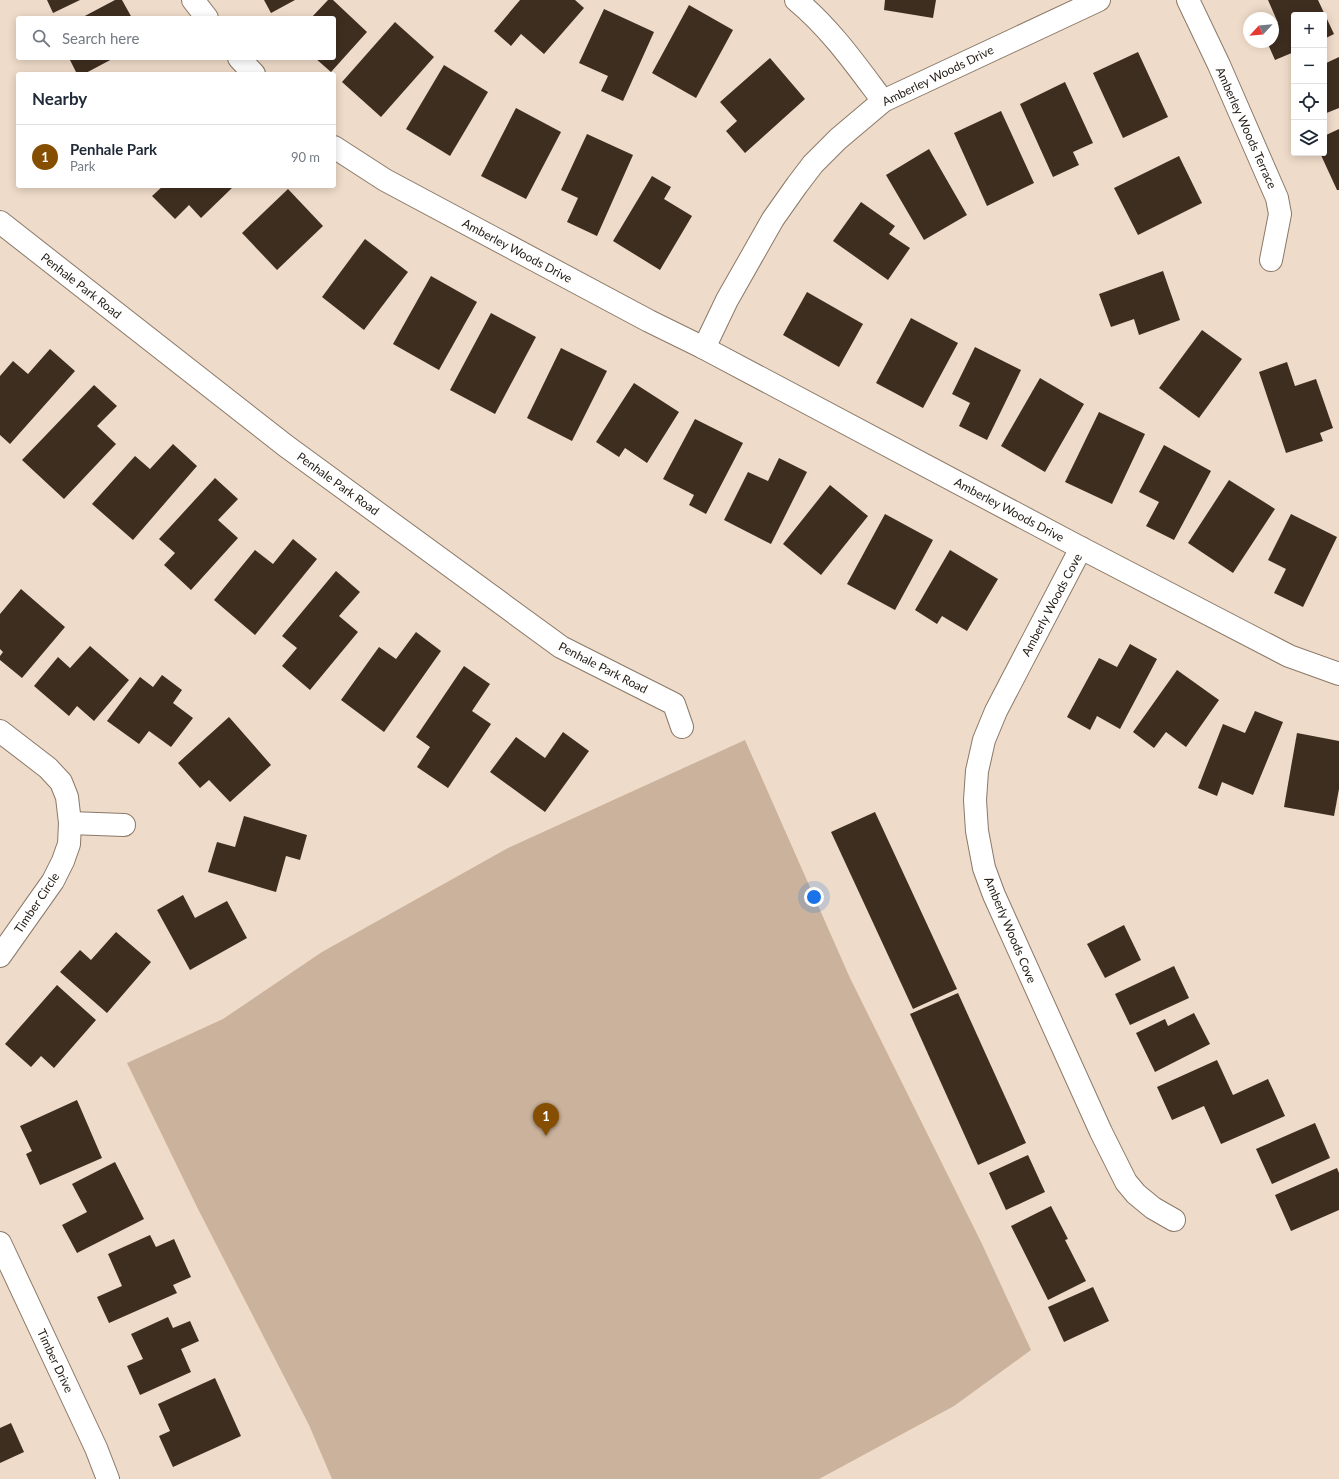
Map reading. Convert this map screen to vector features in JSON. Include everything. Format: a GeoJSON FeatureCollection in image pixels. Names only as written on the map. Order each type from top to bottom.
{"type":"FeatureCollection","features":[{"type":"Feature","properties":{"kind":"street"},"geometry":{"type":"LineString","coordinates":[[193,0],[205,16]]}},
{"type":"Feature","properties":{"kind":"street"},"geometry":{"type":"LineString","coordinates":[[796,0],[826,27],[883,100]]}},
{"type":"Feature","properties":{"kind":"street","name":"Amberley Woods Drive"},"geometry":{"type":"LineString","coordinates":[[704,348],[727,300],[773,219],[813,164],[838,139],[883,100],[1099,0]]}},
{"type":"Feature","properties":{"kind":"street","name":"Amberley Woods Terrace"},"geometry":{"type":"LineString","coordinates":[[1188,0],[1219,65],[1277,198],[1280,214],[1271,260]]}},
{"type":"Feature","properties":{"kind":"street"},"geometry":{"type":"LineString","coordinates":[[241,60],[252,72]]}},
{"type":"Feature","properties":{"kind":"street","name":"Amberley Woods Drive"},"geometry":{"type":"LineString","coordinates":[[336,148],[384,180],[1081,548],[1289,656],[1339,674]]}},
{"type":"Feature","properties":{"kind":"street","name":"Penhale Park Road"},"geometry":{"type":"LineString","coordinates":[[0,222],[286,446],[561,647],[674,704],[682,727]]}},
{"type":"Feature","properties":{"kind":"street","name":"Amberly Woods Cove"},"geometry":{"type":"LineString","coordinates":[[1081,548],[996,711],[984,740],[977,771],[975,800],[977,831],[984,868],[994,895],[1100,1132],[1126,1182],[1136,1194],[1152,1208],[1174,1220]]}},
{"type":"Feature","properties":{"kind":"street","name":"Timber Circle"},"geometry":{"type":"LineString","coordinates":[[0,731],[48,768],[61,782],[67,797],[70,823],[69,844],[64,861],[53,881],[0,956]]}},
{"type":"Feature","properties":{"kind":"street"},"geometry":{"type":"LineString","coordinates":[[70,823],[124,824]]}},
{"type":"Feature","properties":{"kind":"street","name":"Timber Drive"},"geometry":{"type":"LineString","coordinates":[[0,1243],[96,1448],[108,1479]]}},
{"type":"Feature","properties":{"kind":"shaded area"},"geometry":{"type":"Polygon","coordinates":[[[745,740],[850,978],[982,1244],[1031,1350],[954,1406],[819,1479],[332,1479],[309,1425],[198,1209],[127,1063],[223,1019],[322,952],[508,848],[745,740]]]}},
{"type":"Feature","properties":{"kind":"building"},"geometry":{"type":"Polygon","coordinates":[[[47,0],[80,0],[53,13],[47,0]]]}},
{"type":"Feature","properties":{"kind":"building"},"geometry":{"type":"Polygon","coordinates":[[[115,0],[122,0],[131,16],[85,16],[115,0]]]}},
{"type":"Feature","properties":{"kind":"building"},"geometry":{"type":"Polygon","coordinates":[[[264,0],[295,0],[271,13],[264,0]]]}},
{"type":"Feature","properties":{"kind":"building"},"geometry":{"type":"Polygon","coordinates":[[[328,0],[333,0],[367,32],[331,72],[317,60],[336,60],[336,16],[313,16],[328,0]]]}},
{"type":"Feature","properties":{"kind":"building"},"geometry":{"type":"Polygon","coordinates":[[[520,0],[575,0],[584,8],[544,54],[521,34],[511,46],[494,31],[520,0]]]}},
{"type":"Feature","properties":{"kind":"building"},"geometry":{"type":"Polygon","coordinates":[[[885,0],[936,0],[933,18],[884,10],[885,0]]]}},
{"type":"Feature","properties":{"kind":"building"},"geometry":{"type":"Polygon","coordinates":[[[1268,0],[1318,0],[1324,12],[1291,12],[1291,53],[1275,60],[1270,48],[1279,48],[1279,12],[1273,12],[1268,0]]]}},
{"type":"Feature","properties":{"kind":"building"},"geometry":{"type":"Polygon","coordinates":[[[689,5],[733,30],[696,98],[652,73],[689,5]]]}},
{"type":"Feature","properties":{"kind":"building"},"geometry":{"type":"Polygon","coordinates":[[[604,9],[654,32],[623,101],[601,91],[608,76],[579,63],[604,9]]]}},
{"type":"Feature","properties":{"kind":"building"},"geometry":{"type":"Polygon","coordinates":[[[1327,19],[1334,34],[1327,38],[1327,19]]]}},
{"type":"Feature","properties":{"kind":"building"},"geometry":{"type":"Polygon","coordinates":[[[395,22],[434,57],[381,117],[342,82],[395,22]]]}},
{"type":"Feature","properties":{"kind":"building"},"geometry":{"type":"Polygon","coordinates":[[[1138,52],[1168,117],[1123,138],[1093,73],[1138,52]]]}},
{"type":"Feature","properties":{"kind":"building"},"geometry":{"type":"Polygon","coordinates":[[[1339,57],[1339,108],[1327,113],[1327,84],[1327,63],[1339,57]]]}},
{"type":"Feature","properties":{"kind":"building"},"geometry":{"type":"Polygon","coordinates":[[[770,58],[805,99],[745,153],[726,131],[737,121],[720,102],[770,58]]]}},
{"type":"Feature","properties":{"kind":"building"},"geometry":{"type":"Polygon","coordinates":[[[70,60],[110,60],[88,72],[76,72],[70,60]]]}},
{"type":"Feature","properties":{"kind":"building"},"geometry":{"type":"Polygon","coordinates":[[[444,65],[488,92],[450,156],[406,129],[444,65]]]}},
{"type":"Feature","properties":{"kind":"building"},"geometry":{"type":"Polygon","coordinates":[[[1065,82],[1093,143],[1073,152],[1079,165],[1053,177],[1020,104],[1065,82]]]}},
{"type":"Feature","properties":{"kind":"building"},"geometry":{"type":"Polygon","coordinates":[[[516,108],[561,132],[526,199],[481,176],[516,108]]]}},
{"type":"Feature","properties":{"kind":"building"},"geometry":{"type":"Polygon","coordinates":[[[1001,111],[1034,183],[987,206],[954,133],[1001,111]]]}},
{"type":"Feature","properties":{"kind":"building"},"geometry":{"type":"Polygon","coordinates":[[[1339,129],[1339,190],[1337,190],[1321,156],[1327,156],[1327,135],[1339,129]]]}},
{"type":"Feature","properties":{"kind":"building"},"geometry":{"type":"Polygon","coordinates":[[[587,134],[633,155],[597,236],[567,222],[578,198],[561,190],[587,134]]]}},
{"type":"Feature","properties":{"kind":"building"},"geometry":{"type":"Polygon","coordinates":[[[929,149],[967,215],[924,240],[886,175],[929,149]]]}},
{"type":"Feature","properties":{"kind":"building"},"geometry":{"type":"Polygon","coordinates":[[[1179,156],[1202,203],[1138,235],[1114,188],[1179,156]]]}},
{"type":"Feature","properties":{"kind":"building"},"geometry":{"type":"Polygon","coordinates":[[[652,176],[671,187],[664,199],[692,216],[660,270],[613,241],[652,176]]]}},
{"type":"Feature","properties":{"kind":"building"},"geometry":{"type":"Polygon","coordinates":[[[161,188],[232,188],[201,218],[189,205],[175,219],[152,196],[161,188]]]}},
{"type":"Feature","properties":{"kind":"building"},"geometry":{"type":"Polygon","coordinates":[[[288,189],[323,226],[277,270],[242,233],[288,189]]]}},
{"type":"Feature","properties":{"kind":"building"},"geometry":{"type":"Polygon","coordinates":[[[861,202],[895,226],[889,234],[910,248],[888,280],[833,241],[861,202]]]}},
{"type":"Feature","properties":{"kind":"building"},"geometry":{"type":"Polygon","coordinates":[[[365,239],[408,272],[364,330],[322,297],[365,239]]]}},
{"type":"Feature","properties":{"kind":"building"},"geometry":{"type":"Polygon","coordinates":[[[1163,271],[1180,320],[1139,335],[1134,319],[1111,327],[1099,294],[1163,271]]]}},
{"type":"Feature","properties":{"kind":"building"},"geometry":{"type":"Polygon","coordinates":[[[431,276],[477,302],[439,370],[393,344],[431,276]]]}},
{"type":"Feature","properties":{"kind":"building"},"geometry":{"type":"Polygon","coordinates":[[[807,292],[863,324],[839,367],[783,335],[807,292]]]}},
{"type":"Feature","properties":{"kind":"building"},"geometry":{"type":"Polygon","coordinates":[[[491,313],[536,337],[495,414],[450,390],[491,313]]]}},
{"type":"Feature","properties":{"kind":"building"},"geometry":{"type":"Polygon","coordinates":[[[911,318],[958,343],[923,408],[876,383],[911,318]]]}},
{"type":"Feature","properties":{"kind":"building"},"geometry":{"type":"Polygon","coordinates":[[[1202,330],[1242,359],[1199,418],[1159,388],[1202,330]]]}},
{"type":"Feature","properties":{"kind":"building"},"geometry":{"type":"Polygon","coordinates":[[[975,347],[1021,370],[987,440],[959,426],[970,403],[952,394],[975,347]]]}},
{"type":"Feature","properties":{"kind":"building"},"geometry":{"type":"Polygon","coordinates":[[[561,348],[607,371],[572,441],[527,418],[561,348]]]}},
{"type":"Feature","properties":{"kind":"building"},"geometry":{"type":"Polygon","coordinates":[[[50,349],[75,371],[10,444],[0,435],[0,376],[13,361],[28,374],[50,349]]]}},
{"type":"Feature","properties":{"kind":"building"},"geometry":{"type":"Polygon","coordinates":[[[1287,362],[1295,386],[1316,379],[1333,428],[1320,433],[1323,441],[1286,453],[1259,372],[1287,362]]]}},
{"type":"Feature","properties":{"kind":"building"},"geometry":{"type":"Polygon","coordinates":[[[1040,378],[1084,404],[1045,472],[1001,446],[1040,378]]]}},
{"type":"Feature","properties":{"kind":"building"},"geometry":{"type":"Polygon","coordinates":[[[634,383],[679,412],[647,463],[625,448],[619,457],[596,442],[634,383]]]}},
{"type":"Feature","properties":{"kind":"building"},"geometry":{"type":"Polygon","coordinates":[[[94,385],[117,406],[97,426],[116,444],[64,499],[22,460],[94,385]]]}},
{"type":"Feature","properties":{"kind":"building"},"geometry":{"type":"Polygon","coordinates":[[[1099,412],[1145,434],[1112,504],[1065,482],[1099,412]]]}},
{"type":"Feature","properties":{"kind":"building"},"geometry":{"type":"Polygon","coordinates":[[[695,419],[743,443],[706,514],[689,505],[694,495],[663,479],[695,419]]]}},
{"type":"Feature","properties":{"kind":"building"},"geometry":{"type":"Polygon","coordinates":[[[173,444],[197,466],[133,540],[92,504],[135,456],[150,469],[173,444]]]}},
{"type":"Feature","properties":{"kind":"building"},"geometry":{"type":"Polygon","coordinates":[[[1164,445],[1211,471],[1174,540],[1146,526],[1159,502],[1139,492],[1164,445]]]}},
{"type":"Feature","properties":{"kind":"building"},"geometry":{"type":"Polygon","coordinates":[[[779,458],[807,472],[771,544],[724,520],[748,472],[768,481],[779,458]]]}},
{"type":"Feature","properties":{"kind":"building"},"geometry":{"type":"Polygon","coordinates":[[[215,478],[238,499],[218,520],[238,538],[191,590],[164,565],[175,553],[159,539],[215,478]]]}},
{"type":"Feature","properties":{"kind":"building"},"geometry":{"type":"Polygon","coordinates":[[[1229,480],[1275,509],[1233,573],[1188,543],[1229,480]]]}},
{"type":"Feature","properties":{"kind":"building"},"geometry":{"type":"Polygon","coordinates":[[[830,485],[868,516],[821,575],[783,544],[830,485]]]}},
{"type":"Feature","properties":{"kind":"building"},"geometry":{"type":"Polygon","coordinates":[[[885,514],[933,540],[895,610],[847,584],[885,514]]]}},
{"type":"Feature","properties":{"kind":"building"},"geometry":{"type":"Polygon","coordinates":[[[1291,514],[1337,537],[1303,607],[1274,593],[1286,569],[1268,560],[1291,514]]]}},
{"type":"Feature","properties":{"kind":"building"},"geometry":{"type":"Polygon","coordinates":[[[293,539],[317,559],[255,635],[214,600],[255,550],[273,564],[293,539]]]}},
{"type":"Feature","properties":{"kind":"building"},"geometry":{"type":"Polygon","coordinates":[[[950,550],[998,579],[967,631],[942,616],[937,624],[915,610],[950,550]]]}},
{"type":"Feature","properties":{"kind":"building"},"geometry":{"type":"Polygon","coordinates":[[[336,571],[360,592],[339,616],[358,632],[310,690],[282,666],[297,648],[282,636],[336,571]]]}},
{"type":"Feature","properties":{"kind":"building"},"geometry":{"type":"Polygon","coordinates":[[[21,589],[65,627],[22,678],[0,660],[0,656],[3,652],[0,649],[0,614],[21,589]]]}},
{"type":"Feature","properties":{"kind":"building"},"geometry":{"type":"Polygon","coordinates":[[[416,632],[441,651],[384,732],[341,700],[379,647],[396,659],[416,632]]]}},
{"type":"Feature","properties":{"kind":"building"},"geometry":{"type":"Polygon","coordinates":[[[1130,644],[1157,659],[1120,729],[1097,716],[1090,730],[1067,717],[1099,658],[1117,667],[1130,644]]]}},
{"type":"Feature","properties":{"kind":"building"},"geometry":{"type":"Polygon","coordinates":[[[90,646],[129,680],[94,721],[77,706],[69,716],[34,686],[58,657],[70,668],[90,646]]]}},
{"type":"Feature","properties":{"kind":"building"},"geometry":{"type":"Polygon","coordinates":[[[464,666],[490,684],[472,711],[491,724],[448,788],[417,767],[430,747],[416,737],[464,666]]]}},
{"type":"Feature","properties":{"kind":"building"},"geometry":{"type":"Polygon","coordinates":[[[1177,670],[1219,700],[1186,747],[1166,732],[1154,748],[1133,732],[1177,670]]]}},
{"type":"Feature","properties":{"kind":"building"},"geometry":{"type":"Polygon","coordinates":[[[162,675],[182,690],[173,703],[193,718],[171,747],[149,731],[139,744],[107,721],[140,677],[153,687],[162,675]]]}},
{"type":"Feature","properties":{"kind":"building"},"geometry":{"type":"Polygon","coordinates":[[[1255,711],[1283,722],[1253,795],[1222,782],[1217,796],[1198,788],[1223,724],[1245,733],[1255,711]]]}},
{"type":"Feature","properties":{"kind":"building"},"geometry":{"type":"Polygon","coordinates":[[[229,717],[271,765],[230,802],[209,780],[200,788],[178,763],[229,717]]]}},
{"type":"Feature","properties":{"kind":"building"},"geometry":{"type":"Polygon","coordinates":[[[563,732],[589,751],[545,812],[490,772],[516,737],[545,758],[563,732]]]}},
{"type":"Feature","properties":{"kind":"building"},"geometry":{"type":"Polygon","coordinates":[[[1297,733],[1339,741],[1339,789],[1334,816],[1284,807],[1297,733]]]}},
{"type":"Feature","properties":{"kind":"building"},"geometry":{"type":"Polygon","coordinates":[[[875,812],[957,989],[913,1009],[831,832],[875,812]]]}},
{"type":"Feature","properties":{"kind":"building"},"geometry":{"type":"Polygon","coordinates":[[[244,816],[307,835],[300,860],[286,856],[276,892],[208,872],[217,842],[235,847],[244,816]]]}},
{"type":"Feature","properties":{"kind":"building"},"geometry":{"type":"Polygon","coordinates":[[[183,895],[195,918],[227,901],[247,938],[190,970],[157,910],[183,895]]]}},
{"type":"Feature","properties":{"kind":"building"},"geometry":{"type":"Polygon","coordinates":[[[1124,925],[1141,960],[1105,978],[1087,944],[1124,925]]]}},
{"type":"Feature","properties":{"kind":"building"},"geometry":{"type":"Polygon","coordinates":[[[116,932],[151,962],[107,1013],[60,972],[80,950],[91,960],[116,932]]]}},
{"type":"Feature","properties":{"kind":"building"},"geometry":{"type":"Polygon","coordinates":[[[1174,966],[1189,998],[1130,1025],[1115,994],[1174,966]]]}},
{"type":"Feature","properties":{"kind":"building"},"geometry":{"type":"Polygon","coordinates":[[[57,985],[96,1020],[54,1068],[41,1056],[31,1067],[5,1044],[57,985]]]}},
{"type":"Feature","properties":{"kind":"building"},"geometry":{"type":"Polygon","coordinates":[[[958,993],[1026,1143],[978,1165],[910,1014],[958,993]]]}},
{"type":"Feature","properties":{"kind":"building"},"geometry":{"type":"Polygon","coordinates":[[[1194,1013],[1210,1044],[1155,1072],[1136,1033],[1165,1019],[1168,1026],[1194,1013]]]}},
{"type":"Feature","properties":{"kind":"building"},"geometry":{"type":"Polygon","coordinates":[[[1217,1060],[1233,1095],[1268,1079],[1285,1116],[1221,1144],[1204,1106],[1172,1120],[1157,1087],[1217,1060]]]}},
{"type":"Feature","properties":{"kind":"building"},"geometry":{"type":"Polygon","coordinates":[[[77,1100],[102,1158],[40,1185],[26,1154],[32,1151],[20,1126],[77,1100]]]}},
{"type":"Feature","properties":{"kind":"building"},"geometry":{"type":"Polygon","coordinates":[[[1315,1123],[1330,1158],[1272,1184],[1256,1149],[1315,1123]]]}},
{"type":"Feature","properties":{"kind":"building"},"geometry":{"type":"Polygon","coordinates":[[[1028,1155],[1045,1192],[1006,1210],[989,1173],[1028,1155]]]}},
{"type":"Feature","properties":{"kind":"building"},"geometry":{"type":"Polygon","coordinates":[[[115,1162],[144,1219],[77,1253],[62,1225],[87,1212],[72,1184],[115,1162]]]}},
{"type":"Feature","properties":{"kind":"building"},"geometry":{"type":"Polygon","coordinates":[[[1337,1168],[1339,1173],[1339,1210],[1291,1231],[1275,1195],[1337,1168]]]}},
{"type":"Feature","properties":{"kind":"building"},"geometry":{"type":"Polygon","coordinates":[[[1051,1206],[1068,1239],[1065,1240],[1086,1281],[1048,1300],[1011,1226],[1051,1206]]]}},
{"type":"Feature","properties":{"kind":"building"},"geometry":{"type":"Polygon","coordinates":[[[150,1235],[156,1247],[174,1239],[191,1277],[173,1285],[177,1293],[109,1323],[97,1297],[122,1286],[108,1254],[150,1235]]]}},
{"type":"Feature","properties":{"kind":"building"},"geometry":{"type":"Polygon","coordinates":[[[1093,1287],[1109,1321],[1064,1342],[1048,1307],[1093,1287]]]}},
{"type":"Feature","properties":{"kind":"building"},"geometry":{"type":"Polygon","coordinates":[[[168,1317],[173,1328],[190,1321],[199,1341],[181,1349],[191,1372],[140,1395],[127,1366],[143,1359],[131,1334],[168,1317]]]}},
{"type":"Feature","properties":{"kind":"building"},"geometry":{"type":"Polygon","coordinates":[[[215,1378],[241,1436],[173,1467],[159,1436],[170,1431],[158,1404],[215,1378]]]}},
{"type":"Feature","properties":{"kind":"building"},"geometry":{"type":"Polygon","coordinates":[[[11,1423],[24,1452],[0,1463],[0,1428],[11,1423]]]}},
{"type":"Feature","properties":{"kind":"place","name":"Penhale Park"},"geometry":{"type":"Point","coordinates":[546,1136]}}]}
